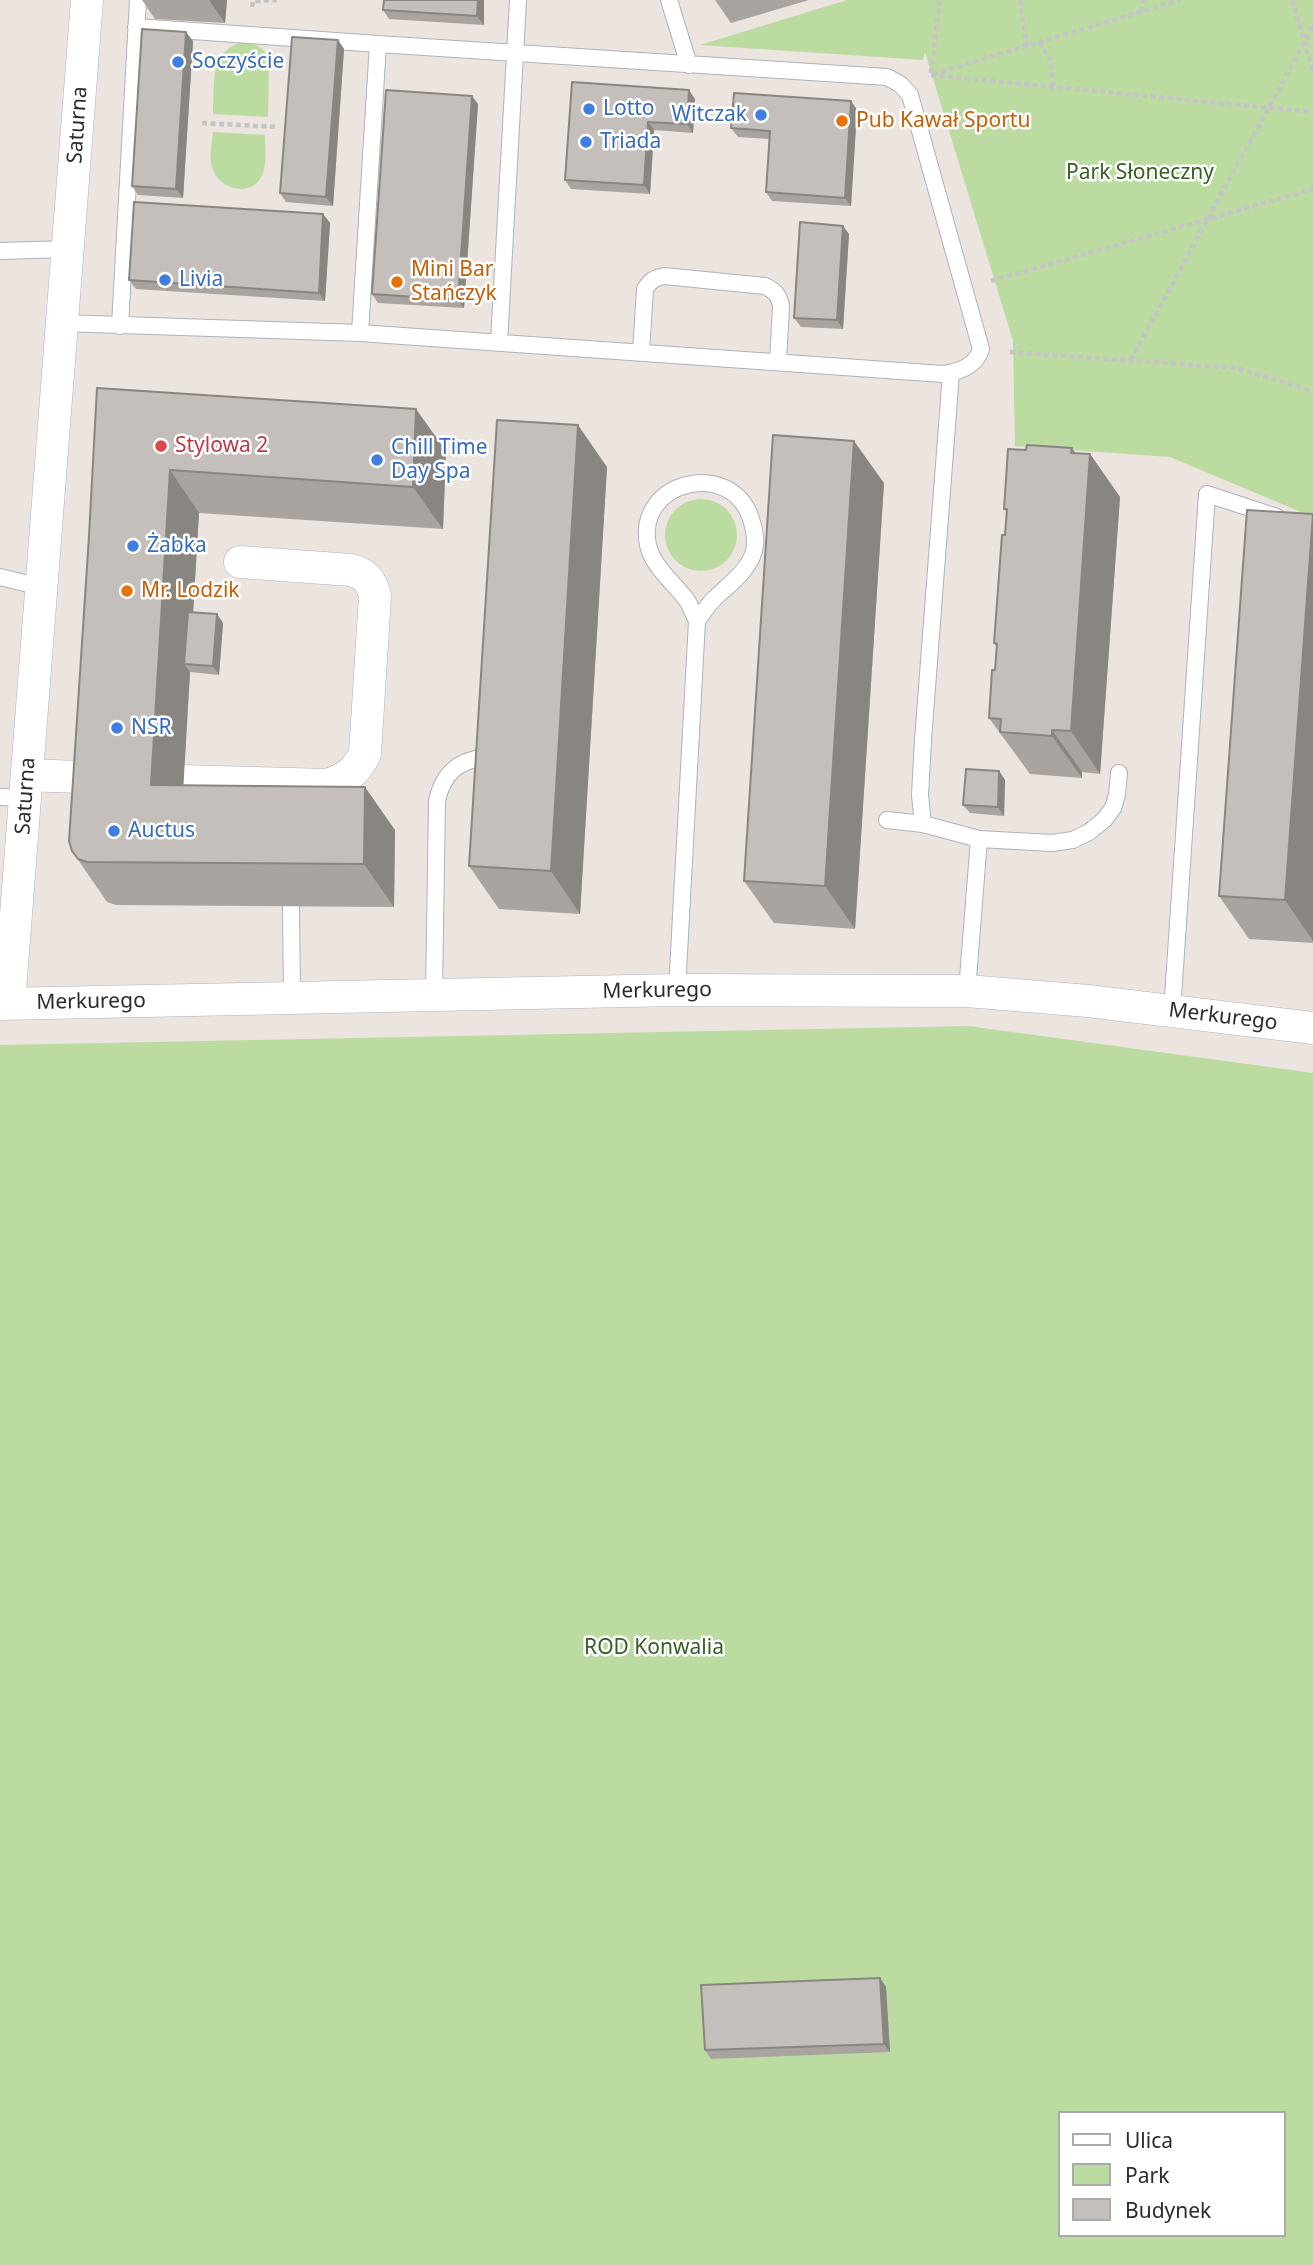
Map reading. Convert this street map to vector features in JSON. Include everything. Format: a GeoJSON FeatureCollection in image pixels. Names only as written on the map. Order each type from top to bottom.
{"type":"FeatureCollection","features":[{"type":"Feature","properties":{"kind":"street","name":"Saturna"},"geometry":{"type":"LineString","coordinates":[[4,1004],[18,790],[41,587],[88,0]]}},
{"type":"Feature","properties":{"kind":"street"},"geometry":{"type":"LineString","coordinates":[[183,781],[327,785],[342,780],[358,769],[365,754],[375,596],[372,583],[363,574],[351,570],[240,562]]}},
{"type":"Feature","properties":{"kind":"street"},"geometry":{"type":"LineString","coordinates":[[18,790],[106,778]]}},
{"type":"Feature","properties":{"kind":"street","name":"Merkurego"},"geometry":{"type":"LineString","coordinates":[[4,1004],[677,990],[967,991],[1088,1001],[1313,1028]]}},
{"type":"Feature","properties":{"kind":"lane"},"geometry":{"type":"LineString","coordinates":[[120,326],[138,0]]}},
{"type":"Feature","properties":{"kind":"lane"},"geometry":{"type":"LineString","coordinates":[[499,342],[518,0]]}},
{"type":"Feature","properties":{"kind":"lane"},"geometry":{"type":"LineString","coordinates":[[669,0],[689,65]]}},
{"type":"Feature","properties":{"kind":"lane"},"geometry":{"type":"LineString","coordinates":[[62,323],[360,333],[951,373],[962,370],[979,355],[981,343],[910,94],[901,84],[887,77],[136,27]]}},
{"type":"Feature","properties":{"kind":"lane"},"geometry":{"type":"LineString","coordinates":[[360,333],[378,44]]}},
{"type":"Feature","properties":{"kind":"lane"},"geometry":{"type":"LineString","coordinates":[[0,251],[68,249]]}},
{"type":"Feature","properties":{"kind":"lane"},"geometry":{"type":"LineString","coordinates":[[640,352],[645,289],[649,282],[664,276],[765,286],[774,290],[781,306],[778,362]]}},
{"type":"Feature","properties":{"kind":"lane"},"geometry":{"type":"LineString","coordinates":[[923,824],[920,795],[923,740],[951,373]]}},
{"type":"Feature","properties":{"kind":"lane"},"geometry":{"type":"LineString","coordinates":[[677,990],[697,621],[687,602],[659,567],[648,545],[648,523],[656,503],[672,490],[694,482],[716,484],[734,492],[748,509],[755,532],[754,551],[744,569],[712,601],[697,621]]}},
{"type":"Feature","properties":{"kind":"lane"},"geometry":{"type":"LineString","coordinates":[[1172,1012],[1206,494],[1289,521]]}},
{"type":"Feature","properties":{"kind":"lane"},"geometry":{"type":"LineString","coordinates":[[0,577],[41,587]]}},
{"type":"Feature","properties":{"kind":"lane"},"geometry":{"type":"LineString","coordinates":[[434,994],[437,801],[440,787],[447,775],[459,764],[474,758],[508,757]]}},
{"type":"Feature","properties":{"kind":"lane"},"geometry":{"type":"LineString","coordinates":[[887,820],[923,824],[979,839],[1052,843],[1073,840],[1089,832],[1104,820],[1113,808],[1118,795],[1119,774]]}},
{"type":"Feature","properties":{"kind":"lane"},"geometry":{"type":"LineString","coordinates":[[967,991],[979,839]]}},
{"type":"Feature","properties":{"kind":"lane"},"geometry":{"type":"LineString","coordinates":[[291,906],[292,997]]}},
{"type":"Feature","properties":{"kind":"path"},"geometry":{"type":"LineString","coordinates":[[930,74],[940,0]]}},
{"type":"Feature","properties":{"kind":"path"},"geometry":{"type":"LineString","coordinates":[[1020,0],[1027,46]]}},
{"type":"Feature","properties":{"kind":"path"},"geometry":{"type":"LineString","coordinates":[[1141,12],[1143,0]]}},
{"type":"Feature","properties":{"kind":"path"},"geometry":{"type":"LineString","coordinates":[[930,74],[1180,0]]}},
{"type":"Feature","properties":{"kind":"path"},"geometry":{"type":"LineString","coordinates":[[1292,0],[1313,71]]}},
{"type":"Feature","properties":{"kind":"path"},"geometry":{"type":"LineString","coordinates":[[1131,360],[1313,26]]}},
{"type":"Feature","properties":{"kind":"path"},"geometry":{"type":"LineString","coordinates":[[1039,42],[1051,61],[1053,86]]}},
{"type":"Feature","properties":{"kind":"path"},"geometry":{"type":"LineString","coordinates":[[930,74],[1313,112]]}},
{"type":"Feature","properties":{"kind":"path"},"geometry":{"type":"LineString","coordinates":[[202,123],[278,127]]}},
{"type":"Feature","properties":{"kind":"path"},"geometry":{"type":"LineString","coordinates":[[986,282],[1313,189]]}},
{"type":"Feature","properties":{"kind":"path"},"geometry":{"type":"LineString","coordinates":[[1006,352],[1236,368],[1313,391]]}},
{"type":"Feature","properties":{"kind":"green space","name":"Park Słoneczny"},"geometry":{"type":"Polygon","coordinates":[[[847,0],[1313,0],[1313,517],[1170,457],[1015,446],[1013,341],[925,52],[923,60],[700,45],[847,0]]]}},
{"type":"Feature","properties":{"kind":"green space"},"geometry":{"type":"Polygon","coordinates":[[[246,41],[260,47],[269,59],[268,117],[213,114],[214,79],[219,60],[234,45],[246,41]]]}},
{"type":"Feature","properties":{"kind":"green space"},"geometry":{"type":"Polygon","coordinates":[[[213,132],[265,135],[264,168],[259,181],[253,186],[238,189],[223,183],[217,177],[211,161],[213,132]]]}},
{"type":"Feature","properties":{"kind":"green space"},"geometry":{"type":"Polygon","coordinates":[[[701,499],[715,502],[727,509],[734,521],[737,535],[734,549],[727,561],[715,568],[701,571],[687,568],[675,561],[668,549],[665,535],[668,521],[675,509],[687,502],[701,499]]]}},
{"type":"Feature","properties":{"kind":"green space","name":"ROD Konwalia"},"geometry":{"type":"Polygon","coordinates":[[[968,1026],[1313,1073],[1313,2265],[0,2265],[0,1045],[968,1026]]]}},
{"type":"Feature","properties":{"kind":"building"},"geometry":{"type":"Polygon","coordinates":[[[384,0],[478,0],[477,16],[383,10],[384,0]]]}},
{"type":"Feature","properties":{"kind":"building"},"geometry":{"type":"Polygon","coordinates":[[[142,29],[186,32],[176,189],[132,186],[142,29]]]}},
{"type":"Feature","properties":{"kind":"building"},"geometry":{"type":"Polygon","coordinates":[[[292,37],[338,40],[326,197],[280,193],[292,37]]]}},
{"type":"Feature","properties":{"kind":"building"},"geometry":{"type":"Polygon","coordinates":[[[572,82],[689,90],[687,124],[648,122],[644,185],[565,180],[572,82]]]}},
{"type":"Feature","properties":{"kind":"building"},"geometry":{"type":"Polygon","coordinates":[[[386,90],[472,96],[458,300],[372,294],[386,90]]]}},
{"type":"Feature","properties":{"kind":"building"},"geometry":{"type":"Polygon","coordinates":[[[734,93],[851,101],[845,198],[766,192],[770,131],[731,128],[734,93]]]}},
{"type":"Feature","properties":{"kind":"building"},"geometry":{"type":"Polygon","coordinates":[[[134,202],[323,214],[319,293],[129,280],[134,202]]]}},
{"type":"Feature","properties":{"kind":"building"},"geometry":{"type":"Polygon","coordinates":[[[800,222],[843,226],[837,320],[794,318],[800,222]]]}},
{"type":"Feature","properties":{"kind":"building"},"geometry":{"type":"Polygon","coordinates":[[[97,388],[416,409],[413,487],[170,470],[151,785],[365,787],[364,864],[87,862],[78,859],[72,851],[69,841],[97,388]]]}},
{"type":"Feature","properties":{"kind":"building"},"geometry":{"type":"Polygon","coordinates":[[[497,420],[578,425],[551,871],[469,866],[497,420]]]}},
{"type":"Feature","properties":{"kind":"building"},"geometry":{"type":"Polygon","coordinates":[[[773,435],[854,441],[825,886],[744,881],[773,435]]]}},
{"type":"Feature","properties":{"kind":"building"},"geometry":{"type":"Polygon","coordinates":[[[1027,445],[1072,448],[1071,453],[1090,454],[1071,731],[1052,730],[1052,736],[1000,732],[1001,719],[989,718],[992,670],[995,670],[997,644],[994,643],[1002,535],[1005,535],[1007,509],[1004,509],[1008,449],[1026,450],[1027,445]]]}},
{"type":"Feature","properties":{"kind":"building"},"geometry":{"type":"Polygon","coordinates":[[[1247,510],[1313,514],[1285,900],[1219,896],[1247,510]]]}},
{"type":"Feature","properties":{"kind":"building"},"geometry":{"type":"Polygon","coordinates":[[[188,612],[217,614],[213,666],[184,664],[188,612]]]}},
{"type":"Feature","properties":{"kind":"building"},"geometry":{"type":"Polygon","coordinates":[[[966,769],[999,771],[998,807],[963,805],[966,769]]]}},
{"type":"Feature","properties":{"kind":"building"},"geometry":{"type":"Polygon","coordinates":[[[880,1978],[884,2044],[705,2050],[701,1985],[880,1978]]]}},
{"type":"Feature","properties":{"kind":"place","name":"Soczyście"},"geometry":{"type":"Point","coordinates":[178,62]}},
{"type":"Feature","properties":{"kind":"place","name":"Lotto"},"geometry":{"type":"Point","coordinates":[589,109]}},
{"type":"Feature","properties":{"kind":"place","name":"Witczak"},"geometry":{"type":"Point","coordinates":[761,115]}},
{"type":"Feature","properties":{"kind":"place","name":"Pub Kawał Sportu"},"geometry":{"type":"Point","coordinates":[842,121]}},
{"type":"Feature","properties":{"kind":"place","name":"Triada"},"geometry":{"type":"Point","coordinates":[586,142]}},
{"type":"Feature","properties":{"kind":"place","name":"Livia"},"geometry":{"type":"Point","coordinates":[165,280]}},
{"type":"Feature","properties":{"kind":"place","name":"Mini Bar Stańczyk"},"geometry":{"type":"Point","coordinates":[397,282]}},
{"type":"Feature","properties":{"kind":"place","name":"Stylowa 2"},"geometry":{"type":"Point","coordinates":[161,446]}},
{"type":"Feature","properties":{"kind":"place","name":"Chill Time Day Spa"},"geometry":{"type":"Point","coordinates":[377,460]}},
{"type":"Feature","properties":{"kind":"place","name":"Żabka"},"geometry":{"type":"Point","coordinates":[133,546]}},
{"type":"Feature","properties":{"kind":"place","name":"Mr. Lodzik"},"geometry":{"type":"Point","coordinates":[127,591]}},
{"type":"Feature","properties":{"kind":"place","name":"NSR"},"geometry":{"type":"Point","coordinates":[117,728]}},
{"type":"Feature","properties":{"kind":"place","name":"Auctus"},"geometry":{"type":"Point","coordinates":[114,831]}}]}
